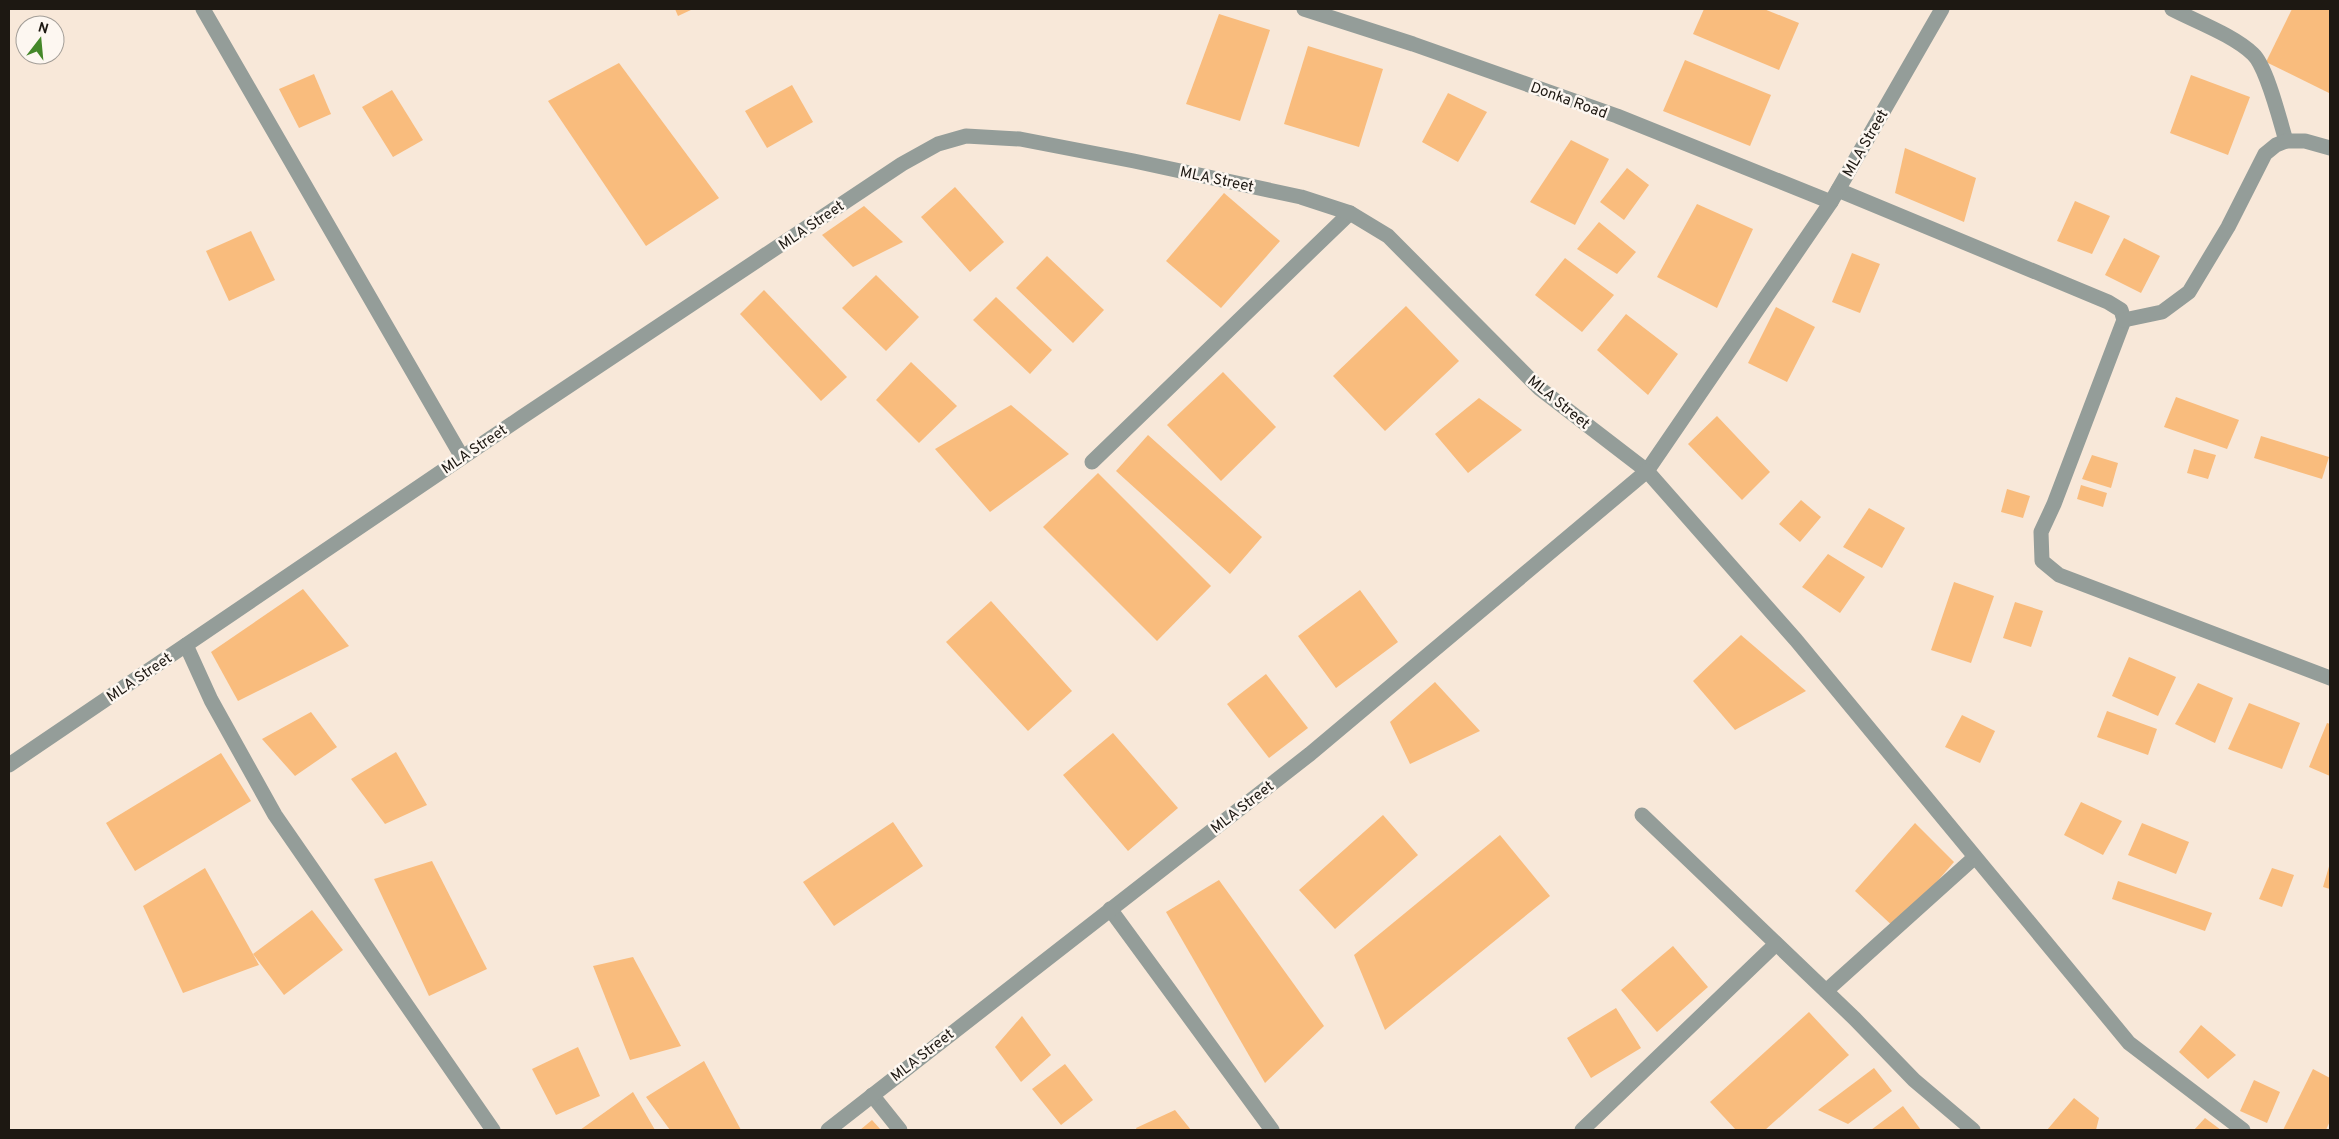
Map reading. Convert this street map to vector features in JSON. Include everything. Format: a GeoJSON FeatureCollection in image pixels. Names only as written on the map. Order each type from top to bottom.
{"type":"FeatureCollection","features":[{"type":"Feature","properties":{"kind":"street"},"geometry":{"type":"LineString","coordinates":[[203,9],[462,457]]}},
{"type":"Feature","properties":{"kind":"street","name":"Donka Road"},"geometry":{"type":"LineString","coordinates":[[1305,9],[1413,44],[1617,116],[1834,196],[2108,302],[2121,310],[2124,320]]}},
{"type":"Feature","properties":{"kind":"street","name":"MLA Street"},"geometry":{"type":"LineString","coordinates":[[828,1130],[1310,754],[1647,471],[1834,196],[1942,9]]}},
{"type":"Feature","properties":{"kind":"street"},"geometry":{"type":"LineString","coordinates":[[2172,9],[2229,38],[2254,55],[2263,71],[2286,141]]}},
{"type":"Feature","properties":{"kind":"street","name":"MLA Street"},"geometry":{"type":"LineString","coordinates":[[9,765],[462,457],[902,164],[938,144],[966,136],[1020,139],[1134,161],[1301,197],[1350,213],[1388,236],[1539,388],[1647,471]]}},
{"type":"Feature","properties":{"kind":"street"},"geometry":{"type":"LineString","coordinates":[[2330,148],[2305,141],[2286,141],[2276,145],[2265,154],[2228,227],[2188,292],[2162,312],[2124,320],[2054,504],[2041,532],[2042,561],[2059,574],[2330,678]]}},
{"type":"Feature","properties":{"kind":"street"},"geometry":{"type":"LineString","coordinates":[[1092,462],[1350,213]]}},
{"type":"Feature","properties":{"kind":"street"},"geometry":{"type":"LineString","coordinates":[[1647,471],[1796,640],[2129,1043],[2243,1130]]}},
{"type":"Feature","properties":{"kind":"street"},"geometry":{"type":"LineString","coordinates":[[186,645],[211,700],[275,815],[493,1130]]}},
{"type":"Feature","properties":{"kind":"street"},"geometry":{"type":"LineString","coordinates":[[1642,814],[1826,991],[1914,1080],[1973,1130]]}},
{"type":"Feature","properties":{"kind":"street"},"geometry":{"type":"LineString","coordinates":[[1826,991],[1975,857]]}},
{"type":"Feature","properties":{"kind":"street"},"geometry":{"type":"LineString","coordinates":[[1110,910],[1272,1130]]}},
{"type":"Feature","properties":{"kind":"street"},"geometry":{"type":"LineString","coordinates":[[1582,1130],[1598,1125],[1776,944]]}},
{"type":"Feature","properties":{"kind":"street"},"geometry":{"type":"LineString","coordinates":[[872,1095],[900,1130]]}},
{"type":"Feature","properties":{"kind":"building"},"geometry":{"type":"Polygon","coordinates":[[[675,9],[693,9],[678,16],[675,9]]]}},
{"type":"Feature","properties":{"kind":"building"},"geometry":{"type":"Polygon","coordinates":[[[1704,9],[1764,9],[1799,23],[1779,70],[1693,34],[1704,9]]]}},
{"type":"Feature","properties":{"kind":"building"},"geometry":{"type":"Polygon","coordinates":[[[2292,9],[2330,9],[2329,93],[2266,62],[2292,9]]]}},
{"type":"Feature","properties":{"kind":"building"},"geometry":{"type":"Polygon","coordinates":[[[1219,14],[1270,30],[1240,121],[1186,104],[1219,14]]]}},
{"type":"Feature","properties":{"kind":"building"},"geometry":{"type":"Polygon","coordinates":[[[1308,46],[1383,69],[1359,147],[1284,124],[1308,46]]]}},
{"type":"Feature","properties":{"kind":"building"},"geometry":{"type":"Polygon","coordinates":[[[1685,60],[1771,95],[1750,146],[1663,111],[1685,60]]]}},
{"type":"Feature","properties":{"kind":"building"},"geometry":{"type":"Polygon","coordinates":[[[619,63],[719,198],[646,246],[548,101],[619,63]]]}},
{"type":"Feature","properties":{"kind":"building"},"geometry":{"type":"Polygon","coordinates":[[[314,74],[331,114],[299,128],[279,89],[314,74]]]}},
{"type":"Feature","properties":{"kind":"building"},"geometry":{"type":"Polygon","coordinates":[[[2191,75],[2250,97],[2228,155],[2170,133],[2191,75]]]}},
{"type":"Feature","properties":{"kind":"building"},"geometry":{"type":"Polygon","coordinates":[[[792,85],[813,122],[767,148],[745,111],[792,85]]]}},
{"type":"Feature","properties":{"kind":"building"},"geometry":{"type":"Polygon","coordinates":[[[392,90],[423,140],[393,157],[362,107],[392,90]]]}},
{"type":"Feature","properties":{"kind":"building"},"geometry":{"type":"Polygon","coordinates":[[[1448,93],[1487,112],[1458,162],[1422,142],[1448,93]]]}},
{"type":"Feature","properties":{"kind":"building"},"geometry":{"type":"Polygon","coordinates":[[[1571,140],[1609,159],[1575,225],[1530,202],[1571,140]]]}},
{"type":"Feature","properties":{"kind":"building"},"geometry":{"type":"Polygon","coordinates":[[[1905,148],[1976,178],[1964,222],[1895,193],[1905,148]]]}},
{"type":"Feature","properties":{"kind":"building"},"geometry":{"type":"Polygon","coordinates":[[[1627,168],[1649,185],[1624,220],[1600,202],[1627,168]]]}},
{"type":"Feature","properties":{"kind":"building"},"geometry":{"type":"Polygon","coordinates":[[[955,187],[1004,242],[970,272],[921,217],[955,187]]]}},
{"type":"Feature","properties":{"kind":"building"},"geometry":{"type":"Polygon","coordinates":[[[1224,193],[1280,241],[1221,308],[1166,261],[1224,193]]]}},
{"type":"Feature","properties":{"kind":"building"},"geometry":{"type":"Polygon","coordinates":[[[2075,201],[2110,216],[2092,254],[2057,241],[2075,201]]]}},
{"type":"Feature","properties":{"kind":"building"},"geometry":{"type":"Polygon","coordinates":[[[1697,204],[1753,229],[1717,308],[1657,277],[1697,204]]]}},
{"type":"Feature","properties":{"kind":"building"},"geometry":{"type":"Polygon","coordinates":[[[864,206],[903,242],[853,267],[822,235],[864,206]]]}},
{"type":"Feature","properties":{"kind":"building"},"geometry":{"type":"Polygon","coordinates":[[[1599,222],[1636,252],[1617,274],[1577,249],[1599,222]]]}},
{"type":"Feature","properties":{"kind":"building"},"geometry":{"type":"Polygon","coordinates":[[[251,231],[275,280],[229,301],[206,251],[251,231]]]}},
{"type":"Feature","properties":{"kind":"building"},"geometry":{"type":"Polygon","coordinates":[[[2124,238],[2160,256],[2141,293],[2105,275],[2124,238]]]}},
{"type":"Feature","properties":{"kind":"building"},"geometry":{"type":"Polygon","coordinates":[[[1852,253],[1880,264],[1860,313],[1832,302],[1852,253]]]}},
{"type":"Feature","properties":{"kind":"building"},"geometry":{"type":"Polygon","coordinates":[[[1047,256],[1104,310],[1073,343],[1016,288],[1047,256]]]}},
{"type":"Feature","properties":{"kind":"building"},"geometry":{"type":"Polygon","coordinates":[[[1565,258],[1614,295],[1582,332],[1535,295],[1565,258]]]}},
{"type":"Feature","properties":{"kind":"building"},"geometry":{"type":"Polygon","coordinates":[[[876,275],[919,317],[886,351],[842,308],[876,275]]]}},
{"type":"Feature","properties":{"kind":"building"},"geometry":{"type":"Polygon","coordinates":[[[764,290],[847,377],[821,401],[740,314],[764,290]]]}},
{"type":"Feature","properties":{"kind":"building"},"geometry":{"type":"Polygon","coordinates":[[[996,297],[1052,350],[1030,374],[973,320],[996,297]]]}},
{"type":"Feature","properties":{"kind":"building"},"geometry":{"type":"Polygon","coordinates":[[[1406,306],[1459,361],[1385,431],[1333,376],[1406,306]]]}},
{"type":"Feature","properties":{"kind":"building"},"geometry":{"type":"Polygon","coordinates":[[[1776,307],[1815,327],[1787,382],[1748,363],[1776,307]]]}},
{"type":"Feature","properties":{"kind":"building"},"geometry":{"type":"Polygon","coordinates":[[[1626,314],[1678,354],[1648,395],[1597,350],[1626,314]]]}},
{"type":"Feature","properties":{"kind":"building"},"geometry":{"type":"Polygon","coordinates":[[[911,362],[957,406],[919,443],[876,400],[911,362]]]}},
{"type":"Feature","properties":{"kind":"building"},"geometry":{"type":"Polygon","coordinates":[[[1223,372],[1276,427],[1221,481],[1167,425],[1223,372]]]}},
{"type":"Feature","properties":{"kind":"building"},"geometry":{"type":"Polygon","coordinates":[[[2176,397],[2239,420],[2227,449],[2164,427],[2176,397]]]}},
{"type":"Feature","properties":{"kind":"building"},"geometry":{"type":"Polygon","coordinates":[[[1479,398],[1522,430],[1468,473],[1435,434],[1479,398]]]}},
{"type":"Feature","properties":{"kind":"building"},"geometry":{"type":"Polygon","coordinates":[[[1011,405],[1069,454],[990,512],[935,449],[1011,405]]]}},
{"type":"Feature","properties":{"kind":"building"},"geometry":{"type":"Polygon","coordinates":[[[1717,416],[1770,472],[1742,500],[1688,444],[1717,416]]]}},
{"type":"Feature","properties":{"kind":"building"},"geometry":{"type":"Polygon","coordinates":[[[1148,435],[1262,537],[1230,574],[1116,471],[1148,435]]]}},
{"type":"Feature","properties":{"kind":"building"},"geometry":{"type":"Polygon","coordinates":[[[2261,436],[2329,457],[2322,479],[2254,458],[2261,436]]]}},
{"type":"Feature","properties":{"kind":"building"},"geometry":{"type":"Polygon","coordinates":[[[2194,449],[2216,455],[2208,479],[2187,473],[2194,449]]]}},
{"type":"Feature","properties":{"kind":"building"},"geometry":{"type":"Polygon","coordinates":[[[2092,455],[2118,463],[2111,488],[2082,479],[2092,455]]]}},
{"type":"Feature","properties":{"kind":"building"},"geometry":{"type":"Polygon","coordinates":[[[1098,473],[1211,586],[1157,641],[1043,527],[1098,473]]]}},
{"type":"Feature","properties":{"kind":"building"},"geometry":{"type":"Polygon","coordinates":[[[2081,485],[2107,493],[2103,507],[2077,499],[2081,485]]]}},
{"type":"Feature","properties":{"kind":"building"},"geometry":{"type":"Polygon","coordinates":[[[2007,489],[2030,496],[2023,518],[2001,512],[2007,489]]]}},
{"type":"Feature","properties":{"kind":"building"},"geometry":{"type":"Polygon","coordinates":[[[1801,500],[1821,517],[1800,542],[1779,524],[1801,500]]]}},
{"type":"Feature","properties":{"kind":"building"},"geometry":{"type":"Polygon","coordinates":[[[1869,508],[1905,528],[1882,568],[1843,547],[1869,508]]]}},
{"type":"Feature","properties":{"kind":"building"},"geometry":{"type":"Polygon","coordinates":[[[1828,554],[1865,577],[1840,613],[1802,587],[1828,554]]]}},
{"type":"Feature","properties":{"kind":"building"},"geometry":{"type":"Polygon","coordinates":[[[1954,582],[1994,596],[1971,663],[1931,650],[1954,582]]]}},
{"type":"Feature","properties":{"kind":"building"},"geometry":{"type":"Polygon","coordinates":[[[303,589],[349,646],[238,701],[211,652],[303,589]]]}},
{"type":"Feature","properties":{"kind":"building"},"geometry":{"type":"Polygon","coordinates":[[[1360,590],[1398,642],[1336,688],[1298,636],[1360,590]]]}},
{"type":"Feature","properties":{"kind":"building"},"geometry":{"type":"Polygon","coordinates":[[[991,601],[1072,691],[1028,731],[946,642],[991,601]]]}},
{"type":"Feature","properties":{"kind":"building"},"geometry":{"type":"Polygon","coordinates":[[[2015,602],[2043,611],[2031,647],[2003,638],[2015,602]]]}},
{"type":"Feature","properties":{"kind":"building"},"geometry":{"type":"Polygon","coordinates":[[[1741,635],[1806,691],[1735,730],[1693,681],[1741,635]]]}},
{"type":"Feature","properties":{"kind":"building"},"geometry":{"type":"Polygon","coordinates":[[[2129,657],[2176,677],[2158,716],[2112,696],[2129,657]]]}},
{"type":"Feature","properties":{"kind":"building"},"geometry":{"type":"Polygon","coordinates":[[[1266,674],[1308,728],[1269,758],[1227,704],[1266,674]]]}},
{"type":"Feature","properties":{"kind":"building"},"geometry":{"type":"Polygon","coordinates":[[[1435,682],[1480,731],[1410,764],[1390,722],[1435,682]]]}},
{"type":"Feature","properties":{"kind":"building"},"geometry":{"type":"Polygon","coordinates":[[[2198,683],[2233,698],[2215,743],[2175,724],[2198,683]]]}},
{"type":"Feature","properties":{"kind":"building"},"geometry":{"type":"Polygon","coordinates":[[[2249,703],[2300,723],[2282,769],[2228,749],[2249,703]]]}},
{"type":"Feature","properties":{"kind":"building"},"geometry":{"type":"Polygon","coordinates":[[[2107,711],[2157,729],[2148,755],[2097,737],[2107,711]]]}},
{"type":"Feature","properties":{"kind":"building"},"geometry":{"type":"Polygon","coordinates":[[[311,712],[337,747],[295,776],[262,739],[311,712]]]}},
{"type":"Feature","properties":{"kind":"building"},"geometry":{"type":"Polygon","coordinates":[[[1962,715],[1995,731],[1980,763],[1945,747],[1962,715]]]}},
{"type":"Feature","properties":{"kind":"building"},"geometry":{"type":"Polygon","coordinates":[[[2327,723],[2330,724],[2330,776],[2309,767],[2327,723]]]}},
{"type":"Feature","properties":{"kind":"building"},"geometry":{"type":"Polygon","coordinates":[[[1113,733],[1178,808],[1128,851],[1063,775],[1113,733]]]}},
{"type":"Feature","properties":{"kind":"building"},"geometry":{"type":"Polygon","coordinates":[[[396,752],[427,805],[385,824],[351,779],[396,752]]]}},
{"type":"Feature","properties":{"kind":"building"},"geometry":{"type":"Polygon","coordinates":[[[221,753],[251,801],[135,871],[106,823],[221,753]]]}},
{"type":"Feature","properties":{"kind":"building"},"geometry":{"type":"Polygon","coordinates":[[[2081,802],[2122,821],[2103,855],[2064,835],[2081,802]]]}},
{"type":"Feature","properties":{"kind":"building"},"geometry":{"type":"Polygon","coordinates":[[[1383,815],[1418,855],[1335,929],[1299,890],[1383,815]]]}},
{"type":"Feature","properties":{"kind":"building"},"geometry":{"type":"Polygon","coordinates":[[[893,822],[923,866],[834,926],[803,882],[893,822]]]}},
{"type":"Feature","properties":{"kind":"building"},"geometry":{"type":"Polygon","coordinates":[[[1915,823],[1954,862],[1896,929],[1855,891],[1915,823]]]}},
{"type":"Feature","properties":{"kind":"building"},"geometry":{"type":"Polygon","coordinates":[[[2142,823],[2189,842],[2176,874],[2128,855],[2142,823]]]}},
{"type":"Feature","properties":{"kind":"building"},"geometry":{"type":"Polygon","coordinates":[[[1500,835],[1550,896],[1385,1030],[1354,955],[1500,835]]]}},
{"type":"Feature","properties":{"kind":"building"},"geometry":{"type":"Polygon","coordinates":[[[432,861],[487,969],[429,996],[374,879],[432,861]]]}},
{"type":"Feature","properties":{"kind":"building"},"geometry":{"type":"Polygon","coordinates":[[[2330,863],[2330,889],[2323,887],[2330,863]]]}},
{"type":"Feature","properties":{"kind":"building"},"geometry":{"type":"Polygon","coordinates":[[[205,868],[259,965],[183,993],[143,906],[205,868]]]}},
{"type":"Feature","properties":{"kind":"building"},"geometry":{"type":"Polygon","coordinates":[[[2272,868],[2294,875],[2282,907],[2259,899],[2272,868]]]}},
{"type":"Feature","properties":{"kind":"building"},"geometry":{"type":"Polygon","coordinates":[[[1219,880],[1324,1026],[1265,1083],[1166,912],[1219,880]]]}},
{"type":"Feature","properties":{"kind":"building"},"geometry":{"type":"Polygon","coordinates":[[[2118,881],[2212,913],[2205,931],[2112,899],[2118,881]]]}},
{"type":"Feature","properties":{"kind":"building"},"geometry":{"type":"Polygon","coordinates":[[[312,910],[343,950],[284,995],[253,954],[312,910]]]}},
{"type":"Feature","properties":{"kind":"building"},"geometry":{"type":"Polygon","coordinates":[[[1673,946],[1708,987],[1657,1032],[1621,990],[1673,946]]]}},
{"type":"Feature","properties":{"kind":"building"},"geometry":{"type":"Polygon","coordinates":[[[633,957],[681,1046],[630,1060],[593,966],[633,957]]]}},
{"type":"Feature","properties":{"kind":"building"},"geometry":{"type":"Polygon","coordinates":[[[1616,1008],[1641,1048],[1591,1078],[1567,1038],[1616,1008]]]}},
{"type":"Feature","properties":{"kind":"building"},"geometry":{"type":"Polygon","coordinates":[[[1809,1012],[1849,1055],[1765,1130],[1736,1130],[1710,1102],[1809,1012]]]}},
{"type":"Feature","properties":{"kind":"building"},"geometry":{"type":"Polygon","coordinates":[[[1022,1016],[1051,1055],[1021,1082],[995,1047],[1022,1016]]]}},
{"type":"Feature","properties":{"kind":"building"},"geometry":{"type":"Polygon","coordinates":[[[2201,1025],[2236,1055],[2208,1079],[2179,1052],[2201,1025]]]}},
{"type":"Feature","properties":{"kind":"building"},"geometry":{"type":"Polygon","coordinates":[[[578,1047],[600,1096],[556,1115],[532,1069],[578,1047]]]}},
{"type":"Feature","properties":{"kind":"building"},"geometry":{"type":"Polygon","coordinates":[[[704,1061],[741,1130],[670,1130],[646,1097],[704,1061]]]}},
{"type":"Feature","properties":{"kind":"building"},"geometry":{"type":"Polygon","coordinates":[[[1065,1064],[1093,1100],[1061,1125],[1032,1089],[1065,1064]]]}},
{"type":"Feature","properties":{"kind":"building"},"geometry":{"type":"Polygon","coordinates":[[[1874,1068],[1892,1091],[1848,1124],[1818,1110],[1874,1068]]]}},
{"type":"Feature","properties":{"kind":"building"},"geometry":{"type":"Polygon","coordinates":[[[2313,1069],[2330,1078],[2330,1121],[2326,1130],[2283,1130],[2313,1069]]]}},
{"type":"Feature","properties":{"kind":"building"},"geometry":{"type":"Polygon","coordinates":[[[2254,1080],[2280,1092],[2267,1123],[2240,1111],[2254,1080]]]}},
{"type":"Feature","properties":{"kind":"building"},"geometry":{"type":"Polygon","coordinates":[[[633,1092],[655,1130],[580,1130],[633,1092]]]}},
{"type":"Feature","properties":{"kind":"building"},"geometry":{"type":"Polygon","coordinates":[[[2074,1098],[2099,1118],[2096,1130],[2047,1130],[2074,1098]]]}},
{"type":"Feature","properties":{"kind":"building"},"geometry":{"type":"Polygon","coordinates":[[[1903,1106],[1921,1130],[1871,1130],[1903,1106]]]}},
{"type":"Feature","properties":{"kind":"building"},"geometry":{"type":"Polygon","coordinates":[[[1175,1110],[1191,1130],[1137,1130],[1136,1128],[1175,1110]]]}},
{"type":"Feature","properties":{"kind":"building"},"geometry":{"type":"Polygon","coordinates":[[[2205,1118],[2221,1130],[2194,1130],[2205,1118]]]}},
{"type":"Feature","properties":{"kind":"building"},"geometry":{"type":"Polygon","coordinates":[[[872,1120],[881,1130],[860,1130],[872,1120]]]}}]}
